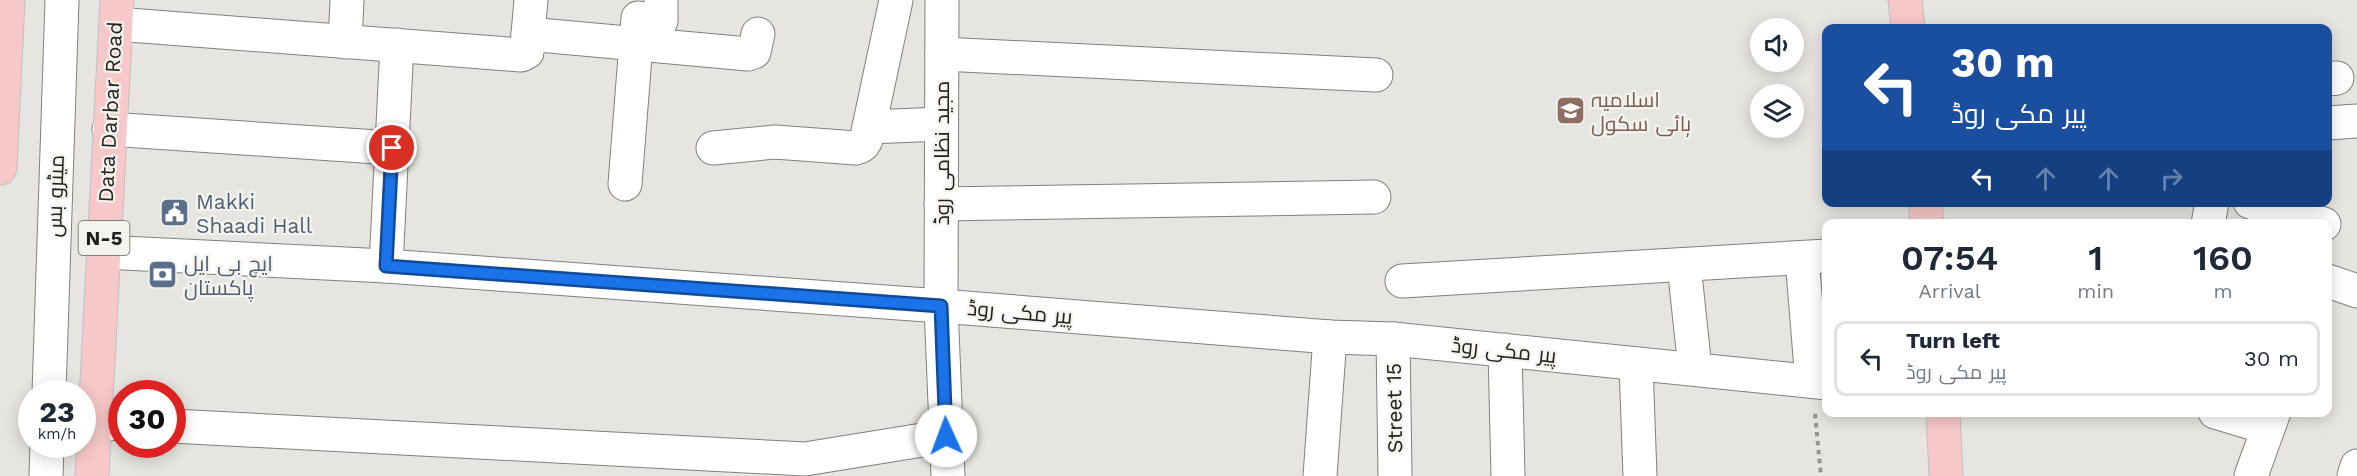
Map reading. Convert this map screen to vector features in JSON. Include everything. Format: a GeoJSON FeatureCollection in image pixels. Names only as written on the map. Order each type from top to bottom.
{"type":"FeatureCollection","features":[{"type":"Feature","properties":{"kind":"main road"},"geometry":{"type":"LineString","coordinates":[[0,168],[8,0]]}},
{"type":"Feature","properties":{"kind":"main road"},"geometry":{"type":"LineString","coordinates":[[1905,0],[1908,24]]}},
{"type":"Feature","properties":{"kind":"main road","name":"Data Darbar Road"},"geometry":{"type":"LineString","coordinates":[[92,476],[108,423],[103,252],[116,12]]}},
{"type":"Feature","properties":{"kind":"main road"},"geometry":{"type":"LineString","coordinates":[[1943,417],[1946,476]]}},
{"type":"Feature","properties":{"kind":"street","name":"میٹرو بس"},"geometry":{"type":"LineString","coordinates":[[48,380],[62,0]]}},
{"type":"Feature","properties":{"kind":"street"},"geometry":{"type":"LineString","coordinates":[[345,42],[347,0]]}},
{"type":"Feature","properties":{"kind":"street"},"geometry":{"type":"LineString","coordinates":[[116,12],[345,42],[525,55],[531,0]]}},
{"type":"Feature","properties":{"kind":"street"},"geometry":{"type":"LineString","coordinates":[[625,184],[639,18],[661,21],[661,0]]}},
{"type":"Feature","properties":{"kind":"street"},"geometry":{"type":"LineString","coordinates":[[713,148],[775,142],[862,147],[865,144],[869,127],[896,0]]}},
{"type":"Feature","properties":{"kind":"street","name":"مجید نظامی روڈ"},"geometry":{"type":"LineString","coordinates":[[942,0],[941,306],[948,476]]}},
{"type":"Feature","properties":{"kind":"street"},"geometry":{"type":"LineString","coordinates":[[528,34],[636,42],[748,54],[754,52],[758,34]]}},
{"type":"Feature","properties":{"kind":"street"},"geometry":{"type":"LineString","coordinates":[[386,266],[397,45]]}},
{"type":"Feature","properties":{"kind":"street"},"geometry":{"type":"LineString","coordinates":[[942,54],[1376,75]]}},
{"type":"Feature","properties":{"kind":"street"},"geometry":{"type":"LineString","coordinates":[[2332,123],[2357,121]]}},
{"type":"Feature","properties":{"kind":"street"},"geometry":{"type":"LineString","coordinates":[[869,127],[941,124]]}},
{"type":"Feature","properties":{"kind":"street"},"geometry":{"type":"LineString","coordinates":[[109,129],[392,148]]}},
{"type":"Feature","properties":{"kind":"street"},"geometry":{"type":"LineString","coordinates":[[941,204],[1374,197]]}},
{"type":"Feature","properties":{"kind":"street"},"geometry":{"type":"LineString","coordinates":[[2267,207],[2307,219]]}},
{"type":"Feature","properties":{"kind":"street","name":"پیر مکی روڈ"},"geometry":{"type":"LineString","coordinates":[[103,252],[386,266],[1330,337],[1393,339],[1820,382]]}},
{"type":"Feature","properties":{"kind":"street"},"geometry":{"type":"LineString","coordinates":[[1402,281],[1815,257],[1820,382]]}},
{"type":"Feature","properties":{"kind":"street"},"geometry":{"type":"LineString","coordinates":[[1684,265],[1695,369]]}},
{"type":"Feature","properties":{"kind":"street"},"geometry":{"type":"LineString","coordinates":[[2332,282],[2357,291]]}},
{"type":"Feature","properties":{"kind":"street"},"geometry":{"type":"LineString","coordinates":[[1320,476],[1330,337]]}},
{"type":"Feature","properties":{"kind":"street","name":"Street 15"},"geometry":{"type":"LineString","coordinates":[[1393,339],[1395,476]]}},
{"type":"Feature","properties":{"kind":"street"},"geometry":{"type":"LineString","coordinates":[[1505,350],[1508,476]]}},
{"type":"Feature","properties":{"kind":"street"},"geometry":{"type":"LineString","coordinates":[[1636,364],[1640,476]]}},
{"type":"Feature","properties":{"kind":"street"},"geometry":{"type":"LineString","coordinates":[[2250,417],[2271,420],[2251,476]]}},
{"type":"Feature","properties":{"kind":"street"},"geometry":{"type":"LineString","coordinates":[[186,427],[661,464],[805,459],[946,436]]}},
{"type":"Feature","properties":{"kind":"street"},"geometry":{"type":"LineString","coordinates":[[46,476],[47,458]]}},
{"type":"Feature","properties":{"kind":"street"},"geometry":{"type":"LineString","coordinates":[[2354,476],[2357,466]]}},
{"type":"Feature","properties":{"kind":"path"},"geometry":{"type":"LineString","coordinates":[[1820,382],[1821,476]]}},
{"type":"Feature","properties":{"kind":"place","name":"اسلامیہ ہائی سکول"},"geometry":{"type":"Point","coordinates":[1570,111]}},
{"type":"Feature","properties":{"kind":"place","name":"Makki Shaadi Hall"},"geometry":{"type":"Point","coordinates":[175,213]}},
{"type":"Feature","properties":{"kind":"place","name":"ایچ بی ایل پاکستان"},"geometry":{"type":"Point","coordinates":[163,275]}},
{"type":"Feature","properties":{"kind":"route"},"geometry":{"type":"LineString","coordinates":[[392,148],[386,266],[941,306],[946,436]]}}]}
